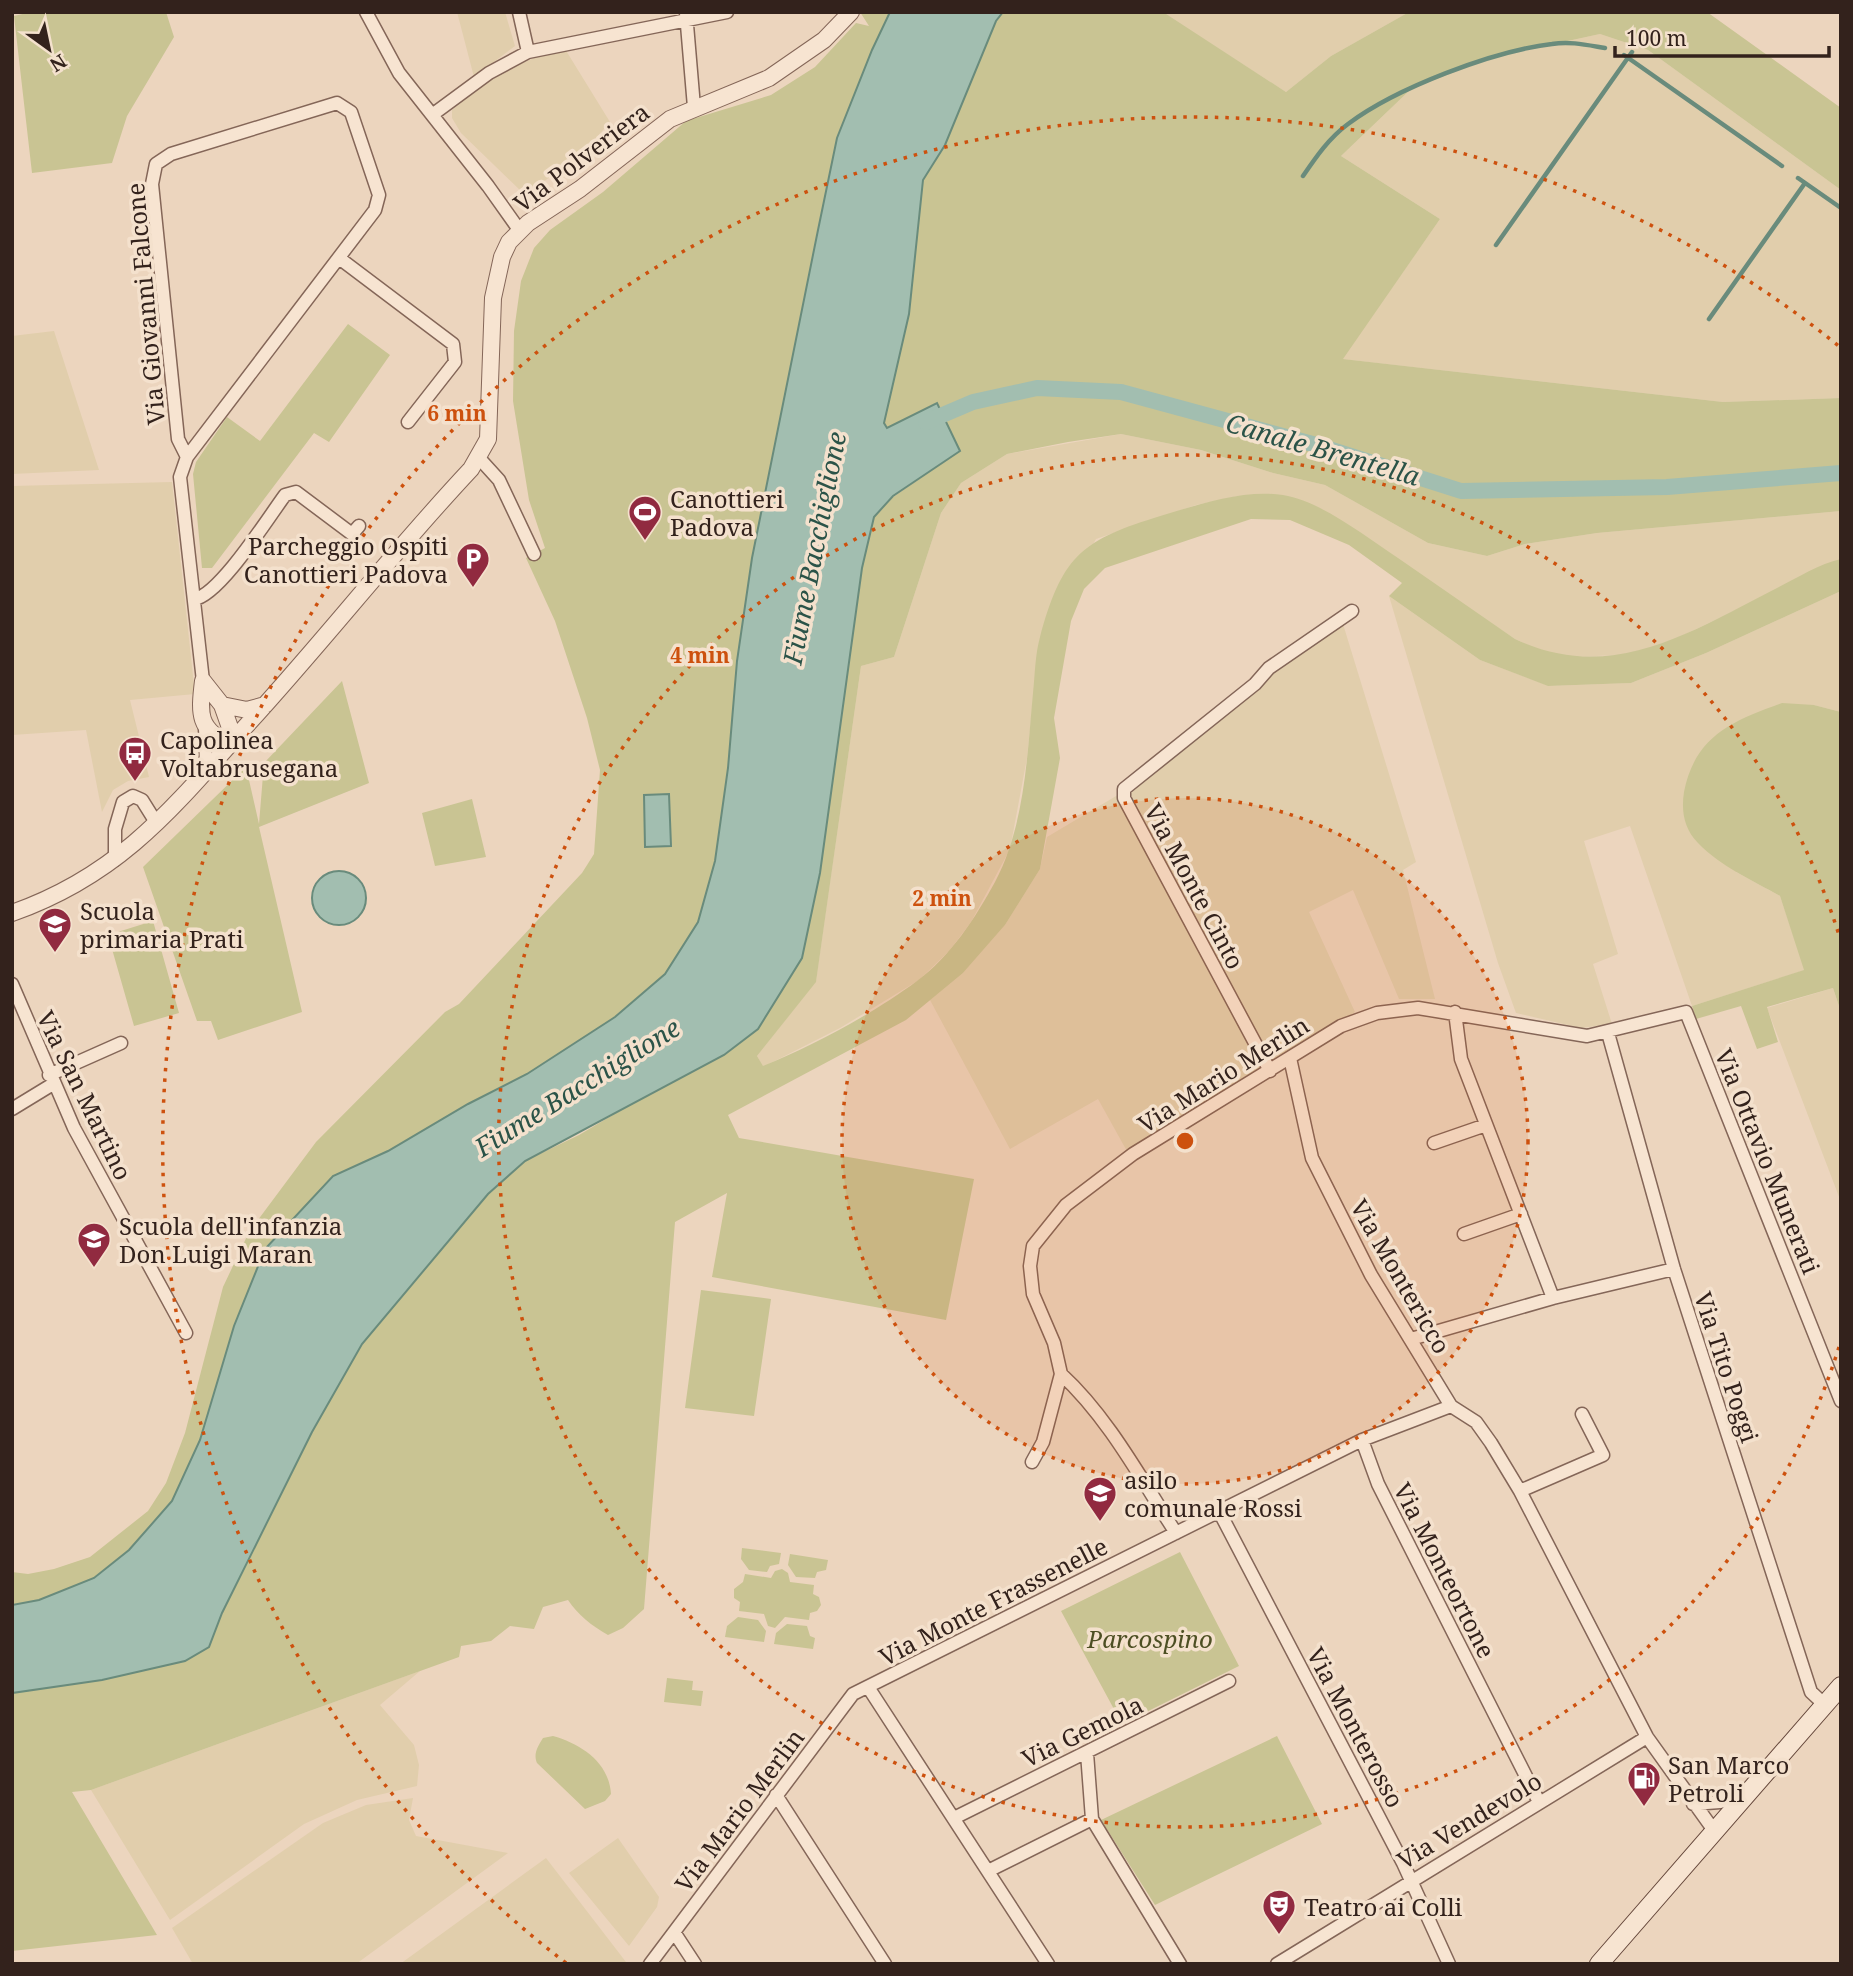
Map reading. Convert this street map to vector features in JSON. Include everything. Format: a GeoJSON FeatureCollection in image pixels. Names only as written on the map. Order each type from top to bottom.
{"type":"FeatureCollection","features":[{"type":"Feature","properties":{"kind":"main road"},"geometry":{"type":"LineString","coordinates":[[1599,1964],[1841,1686]]}},
{"type":"Feature","properties":{"kind":"street"},"geometry":{"type":"LineString","coordinates":[[366,12],[399,73],[520,231]]}},
{"type":"Feature","properties":{"kind":"street"},"geometry":{"type":"LineString","coordinates":[[519,12],[528,52]]}},
{"type":"Feature","properties":{"kind":"street"},"geometry":{"type":"LineString","coordinates":[[432,115],[489,73],[528,52],[687,16],[727,12]]}},
{"type":"Feature","properties":{"kind":"street","name":"Via Polveriera"},"geometry":{"type":"LineString","coordinates":[[12,912],[62,893],[115,860],[157,824],[265,705],[479,458],[488,439],[491,416],[491,332],[496,278],[502,257],[520,231],[670,119],[769,78],[824,40],[851,12]]}},
{"type":"Feature","properties":{"kind":"street"},"geometry":{"type":"LineString","coordinates":[[687,16],[694,107]]}},
{"type":"Feature","properties":{"kind":"street","name":"Via Giovanni Falcone"},"geometry":{"type":"LineString","coordinates":[[203,681],[180,477],[187,457],[178,439],[162,298],[152,184],[156,164],[171,154],[337,103],[351,112],[379,195],[374,210],[339,258]]}},
{"type":"Feature","properties":{"kind":"street"},"geometry":{"type":"LineString","coordinates":[[187,457],[339,258],[453,344],[455,362],[408,422]]}},
{"type":"Feature","properties":{"kind":"street"},"geometry":{"type":"LineString","coordinates":[[479,458],[499,480],[534,554]]}},
{"type":"Feature","properties":{"kind":"street"},"geometry":{"type":"LineString","coordinates":[[194,598],[203,597],[219,582],[285,495],[296,492],[352,534],[359,526]]}},
{"type":"Feature","properties":{"kind":"street","name":"Via Monte Cinto"},"geometry":{"type":"LineString","coordinates":[[1270,1071],[1124,798],[1124,789],[1255,684],[1269,668],[1352,611]]}},
{"type":"Feature","properties":{"kind":"street"},"geometry":{"type":"LineString","coordinates":[[203,681],[222,705],[232,742]]}},
{"type":"Feature","properties":{"kind":"street"},"geometry":{"type":"LineString","coordinates":[[203,681],[201,700],[205,726],[206,771]]}},
{"type":"Feature","properties":{"kind":"street"},"geometry":{"type":"LineString","coordinates":[[222,705],[247,710],[265,705]]}},
{"type":"Feature","properties":{"kind":"street"},"geometry":{"type":"LineString","coordinates":[[205,726],[209,734],[232,742]]}},
{"type":"Feature","properties":{"kind":"street"},"geometry":{"type":"LineString","coordinates":[[115,860],[116,829],[123,802],[133,796],[142,800],[157,824]]}},
{"type":"Feature","properties":{"kind":"street","name":"Via San Martino"},"geometry":{"type":"LineString","coordinates":[[12,984],[51,1079],[93,1165],[186,1333]]}},
{"type":"Feature","properties":{"kind":"street","name":"Via Mario Merlin"},"geometry":{"type":"LineString","coordinates":[[1032,1462],[1043,1441],[1061,1374],[1054,1343],[1033,1294],[1030,1266],[1033,1246],[1066,1205],[1133,1154],[1341,1026],[1377,1013],[1418,1007],[1587,1036],[1686,1012],[1687,1014]]}},
{"type":"Feature","properties":{"kind":"street"},"geometry":{"type":"LineString","coordinates":[[1455,1012],[1461,1059],[1553,1298]]}},
{"type":"Feature","properties":{"kind":"street","name":"Via Ottavio Munerati"},"geometry":{"type":"LineString","coordinates":[[1687,1014],[1841,1401]]}},
{"type":"Feature","properties":{"kind":"street","name":"Via Tito Poggi"},"geometry":{"type":"LineString","coordinates":[[1608,1033],[1674,1269],[1811,1692],[1825,1705]]}},
{"type":"Feature","properties":{"kind":"street"},"geometry":{"type":"LineString","coordinates":[[12,1109],[51,1079],[121,1043]]}},
{"type":"Feature","properties":{"kind":"street","name":"Via Montericco"},"geometry":{"type":"LineString","coordinates":[[1290,1058],[1312,1158],[1371,1275],[1451,1406],[1476,1422],[1520,1491],[1647,1737],[1715,1832]]}},
{"type":"Feature","properties":{"kind":"street"},"geometry":{"type":"LineString","coordinates":[[1434,1143],[1486,1125]]}},
{"type":"Feature","properties":{"kind":"street"},"geometry":{"type":"LineString","coordinates":[[1464,1234],[1521,1213]]}},
{"type":"Feature","properties":{"kind":"street"},"geometry":{"type":"LineString","coordinates":[[1411,1339],[1553,1298],[1674,1269]]}},
{"type":"Feature","properties":{"kind":"street"},"geometry":{"type":"LineString","coordinates":[[1061,1374],[1078,1390],[1118,1444],[1177,1533]]}},
{"type":"Feature","properties":{"kind":"street"},"geometry":{"type":"LineString","coordinates":[[1362,1440],[1451,1406]]}},
{"type":"Feature","properties":{"kind":"street"},"geometry":{"type":"LineString","coordinates":[[1520,1491],[1603,1455],[1582,1414]]}},
{"type":"Feature","properties":{"kind":"street","name":"Via Monte Frassenelle"},"geometry":{"type":"LineString","coordinates":[[868,1687],[1362,1440]]}},
{"type":"Feature","properties":{"kind":"street","name":"Via Monteortone"},"geometry":{"type":"LineString","coordinates":[[1362,1440],[1378,1484],[1539,1802]]}},
{"type":"Feature","properties":{"kind":"street","name":"Via Monterosso"},"geometry":{"type":"LineString","coordinates":[[1220,1513],[1410,1880],[1449,1964]]}},
{"type":"Feature","properties":{"kind":"street","name":"Via Gemola"},"geometry":{"type":"LineString","coordinates":[[954,1818],[1229,1681]]}},
{"type":"Feature","properties":{"kind":"street"},"geometry":{"type":"LineString","coordinates":[[868,1687],[1048,1964]]}},
{"type":"Feature","properties":{"kind":"street","name":"Via Mario Merlin"},"geometry":{"type":"LineString","coordinates":[[650,1964],[853,1695],[868,1687]]}},
{"type":"Feature","properties":{"kind":"street","name":"Via Vendevolo"},"geometry":{"type":"LineString","coordinates":[[1277,1964],[1647,1737]]}},
{"type":"Feature","properties":{"kind":"street"},"geometry":{"type":"LineString","coordinates":[[1087,1753],[1091,1819],[1180,1964]]}},
{"type":"Feature","properties":{"kind":"street"},"geometry":{"type":"LineString","coordinates":[[1693,1804],[1720,1802],[1750,1791]]}},
{"type":"Feature","properties":{"kind":"street"},"geometry":{"type":"LineString","coordinates":[[776,1795],[885,1964]]}},
{"type":"Feature","properties":{"kind":"street"},"geometry":{"type":"LineString","coordinates":[[988,1871],[1091,1819]]}},
{"type":"Feature","properties":{"kind":"street"},"geometry":{"type":"LineString","coordinates":[[674,1932],[695,1964]]}},
{"type":"Feature","properties":{"kind":"shaded area"},"geometry":{"type":"Polygon","coordinates":[[[457,12],[505,12],[515,46],[474,77],[457,12]]]}},
{"type":"Feature","properties":{"kind":"shaded area"},"geometry":{"type":"Polygon","coordinates":[[[1409,12],[1331,56],[1286,92],[1163,13],[1409,12]]]}},
{"type":"Feature","properties":{"kind":"shaded area"},"geometry":{"type":"Polygon","coordinates":[[[1600,34],[1648,50],[1841,190],[1841,398],[1723,402],[1342,359],[1440,219],[1341,156],[1411,89],[1490,58],[1600,34]]]}},
{"type":"Feature","properties":{"kind":"shaded area"},"geometry":{"type":"Polygon","coordinates":[[[565,49],[610,122],[582,154],[525,195],[461,133],[452,118],[452,110],[468,94],[513,67],[541,55],[565,49]]]}},
{"type":"Feature","properties":{"kind":"shaded area"},"geometry":{"type":"Polygon","coordinates":[[[54,331],[99,470],[12,474],[12,336],[54,331]]]}},
{"type":"Feature","properties":{"kind":"shaded area"},"geometry":{"type":"Polygon","coordinates":[[[1121,434],[1201,450],[1273,473],[1325,485],[1428,543],[1487,556],[1525,544],[1597,533],[1841,511],[1841,559],[1659,647],[1619,655],[1574,657],[1541,651],[1515,639],[1325,512],[1238,496],[1196,505],[1096,539],[1039,641],[1027,758],[1010,849],[971,922],[949,951],[919,980],[840,1028],[763,1067],[757,1056],[816,981],[861,666],[894,657],[941,513],[961,483],[1007,454],[1121,434]]]}},
{"type":"Feature","properties":{"kind":"shaded area"},"geometry":{"type":"Polygon","coordinates":[[[172,482],[195,694],[130,700],[149,777],[128,781],[113,790],[102,812],[86,730],[12,735],[12,486],[172,482]]]}},
{"type":"Feature","properties":{"kind":"shaded area"},"geometry":{"type":"Polygon","coordinates":[[[1841,591],[1841,712],[1814,705],[1736,872],[1780,896],[1805,970],[1692,1006],[1630,826],[1584,841],[1618,954],[1593,964],[1612,1024],[1581,1028],[1516,1013],[1498,963],[1389,596],[1480,660],[1549,686],[1631,683],[1706,653],[1841,591]]]}},
{"type":"Feature","properties":{"kind":"shaded area"},"geometry":{"type":"Polygon","coordinates":[[[1343,624],[1416,862],[1403,870],[1435,999],[1399,999],[1353,890],[1309,912],[1355,1012],[1128,1153],[1098,1099],[1010,1149],[930,1000],[963,973],[1005,925],[1040,869],[1047,837],[1133,786],[1275,668],[1343,624]]]}},
{"type":"Feature","properties":{"kind":"shaded area"},"geometry":{"type":"Polygon","coordinates":[[[1833,988],[1841,1012],[1841,1202],[1767,1008],[1833,988]]]}},
{"type":"Feature","properties":{"kind":"shaded area"},"geometry":{"type":"Polygon","coordinates":[[[420,1671],[380,1705],[414,1745],[419,1765],[417,1786],[357,1800],[304,1824],[170,1920],[91,1790],[420,1671]]]}},
{"type":"Feature","properties":{"kind":"shaded area"},"geometry":{"type":"Polygon","coordinates":[[[413,1798],[409,1820],[416,1836],[508,1853],[356,1964],[193,1964],[172,1928],[323,1823],[366,1805],[413,1798]]]}},
{"type":"Feature","properties":{"kind":"shaded area"},"geometry":{"type":"Polygon","coordinates":[[[618,1838],[659,1897],[657,1907],[629,1946],[569,1873],[618,1838]]]}},
{"type":"Feature","properties":{"kind":"shaded area"},"geometry":{"type":"Polygon","coordinates":[[[546,1858],[626,1962],[624,1964],[400,1964],[546,1858]]]}},
{"type":"Feature","properties":{"kind":"green space"},"geometry":{"type":"Polygon","coordinates":[[[31,12],[166,12],[174,37],[127,116],[112,163],[32,173],[14,16],[31,12]]]}},
{"type":"Feature","properties":{"kind":"green space","name":"Canottieri Padova"},"geometry":{"type":"Polygon","coordinates":[[[860,12],[890,12],[837,138],[752,558],[737,661],[728,768],[715,861],[698,922],[665,974],[615,1017],[527,1074],[468,1104],[388,1151],[333,1176],[172,1501],[129,1550],[94,1578],[39,1600],[12,1605],[12,1572],[28,1574],[54,1569],[90,1557],[148,1511],[166,1483],[185,1433],[223,1287],[249,1232],[316,1142],[445,1012],[459,1004],[582,873],[594,854],[600,770],[587,718],[555,621],[526,558],[545,548],[529,500],[513,401],[514,331],[521,281],[534,248],[550,230],[603,192],[686,121],[771,95],[815,67],[856,23],[869,26],[860,12]]]}},
{"type":"Feature","properties":{"kind":"green space"},"geometry":{"type":"Polygon","coordinates":[[[1003,12],[1163,12],[1286,92],[1331,56],[1409,12],[1707,12],[1841,108],[1841,190],[1648,50],[1600,34],[1490,58],[1411,89],[1341,156],[1440,219],[1343,359],[1723,402],[1841,398],[1841,511],[1597,533],[1525,544],[1487,556],[1428,543],[1325,485],[1273,473],[1201,450],[1121,434],[1007,454],[961,483],[941,513],[894,657],[861,666],[816,982],[757,1056],[763,1066],[843,1028],[900,993],[940,960],[971,922],[1005,860],[1019,814],[1037,651],[1048,611],[1056,589],[1077,557],[1108,535],[1154,518],[1234,496],[1283,495],[1312,504],[1358,530],[1515,639],[1551,652],[1585,656],[1618,654],[1651,647],[1714,621],[1808,572],[1841,559],[1841,591],[1706,653],[1631,683],[1548,686],[1480,660],[1389,596],[1402,583],[1349,545],[1290,520],[1251,519],[1105,568],[1084,589],[1071,621],[1054,718],[1060,758],[1040,869],[1005,925],[963,973],[906,1020],[728,1115],[739,1138],[974,1179],[946,1320],[712,1277],[727,1193],[675,1222],[644,1609],[623,1628],[608,1635],[586,1620],[568,1600],[543,1607],[534,1629],[510,1626],[491,1641],[461,1646],[459,1657],[91,1790],[72,1792],[157,1935],[12,1951],[12,1693],[102,1680],[209,1647],[222,1613],[312,1432],[362,1344],[488,1194],[525,1161],[579,1135],[758,1029],[802,958],[820,873],[862,568],[874,517],[893,497],[960,451],[887,428],[884,423],[909,314],[923,180],[945,145],[996,21],[1003,12]]]}},
{"type":"Feature","properties":{"kind":"green space"},"geometry":{"type":"Polygon","coordinates":[[[348,324],[390,355],[329,442],[314,433],[212,568],[202,568],[193,474],[196,462],[227,417],[260,441],[348,324]]]}},
{"type":"Feature","properties":{"kind":"green space"},"geometry":{"type":"Polygon","coordinates":[[[342,681],[369,783],[259,827],[302,1012],[218,1040],[211,1021],[197,1021],[143,867],[246,767],[259,824],[264,763],[342,681]]]}},
{"type":"Feature","properties":{"kind":"green space"},"geometry":{"type":"Polygon","coordinates":[[[1782,703],[1814,705],[1841,712],[1841,1012],[1833,988],[1767,1007],[1778,1042],[1757,1049],[1741,1006],[1696,1019],[1692,1006],[1804,970],[1780,896],[1726,866],[1693,838],[1683,813],[1683,799],[1689,773],[1697,757],[1718,733],[1732,724],[1782,703]]]}},
{"type":"Feature","properties":{"kind":"green space"},"geometry":{"type":"Polygon","coordinates":[[[472,799],[486,857],[435,866],[422,813],[472,799]]]}},
{"type":"Feature","properties":{"kind":"green space"},"geometry":{"type":"Polygon","coordinates":[[[153,921],[179,1013],[134,1026],[108,935],[153,921]]]}},
{"type":"Feature","properties":{"kind":"green space"},"geometry":{"type":"Polygon","coordinates":[[[701,1290],[771,1299],[754,1416],[685,1408],[701,1290]]]}},
{"type":"Feature","properties":{"kind":"green space"},"geometry":{"type":"Polygon","coordinates":[[[742,1548],[781,1553],[779,1564],[770,1566],[767,1572],[749,1570],[741,1559],[742,1548]]]}},
{"type":"Feature","properties":{"kind":"green space","name":"Parcospino"},"geometry":{"type":"Polygon","coordinates":[[[1180,1552],[1239,1666],[1122,1724],[1061,1611],[1180,1552]]]}},
{"type":"Feature","properties":{"kind":"green space"},"geometry":{"type":"Polygon","coordinates":[[[790,1554],[828,1560],[826,1570],[817,1572],[815,1578],[796,1577],[788,1565],[790,1554]]]}},
{"type":"Feature","properties":{"kind":"green space"},"geometry":{"type":"Polygon","coordinates":[[[782,1569],[788,1573],[790,1582],[814,1585],[813,1594],[819,1597],[821,1605],[817,1611],[810,1613],[809,1620],[785,1617],[775,1628],[768,1626],[764,1614],[739,1611],[740,1602],[734,1598],[734,1589],[743,1582],[745,1574],[771,1578],[775,1571],[782,1569]]]}},
{"type":"Feature","properties":{"kind":"green space"},"geometry":{"type":"Polygon","coordinates":[[[738,1617],[758,1620],[766,1631],[764,1642],[725,1637],[727,1626],[738,1617]]]}},
{"type":"Feature","properties":{"kind":"green space"},"geometry":{"type":"Polygon","coordinates":[[[787,1624],[807,1626],[810,1636],[815,1638],[813,1649],[774,1644],[776,1633],[787,1624]]]}},
{"type":"Feature","properties":{"kind":"green space"},"geometry":{"type":"Polygon","coordinates":[[[667,1678],[693,1681],[692,1690],[703,1691],[701,1706],[664,1702],[667,1678]]]}},
{"type":"Feature","properties":{"kind":"green space"},"geometry":{"type":"Polygon","coordinates":[[[553,1736],[583,1749],[599,1764],[609,1783],[611,1794],[605,1801],[585,1809],[537,1763],[536,1753],[541,1741],[553,1736]]]}},
{"type":"Feature","properties":{"kind":"green space"},"geometry":{"type":"Polygon","coordinates":[[[1277,1736],[1322,1824],[1155,1905],[1101,1820],[1277,1736]]]}},
{"type":"Feature","properties":{"kind":"water","name":"Fiume Bacchiglione"},"geometry":{"type":"Polygon","coordinates":[[[890,12],[1003,12],[996,21],[945,145],[923,180],[909,314],[884,423],[887,428],[937,403],[960,451],[893,496],[874,517],[862,568],[820,873],[802,958],[758,1029],[724,1055],[525,1161],[488,1194],[362,1344],[312,1432],[222,1613],[209,1647],[185,1661],[102,1680],[12,1693],[12,1605],[39,1600],[94,1578],[129,1550],[172,1501],[200,1440],[234,1326],[265,1249],[333,1176],[388,1151],[468,1104],[527,1074],[615,1017],[665,974],[698,922],[715,861],[728,768],[737,661],[752,558],[837,138],[890,12]]]}},
{"type":"Feature","properties":{"kind":"water"},"geometry":{"type":"Polygon","coordinates":[[[669,794],[671,846],[645,847],[644,795],[669,794]]]}},
{"type":"Feature","properties":{"kind":"water"},"geometry":{"type":"Polygon","coordinates":[[[339,871],[358,879],[366,898],[358,917],[339,925],[320,917],[312,898],[320,879],[339,871]]]}},
{"type":"Feature","properties":{"kind":"waterway"},"geometry":{"type":"LineString","coordinates":[[1303,176],[1341,129],[1392,97],[1446,73],[1502,54],[1552,44],[1605,48]]}},
{"type":"Feature","properties":{"kind":"waterway"},"geometry":{"type":"LineString","coordinates":[[1496,245],[1632,52]]}},
{"type":"Feature","properties":{"kind":"waterway"},"geometry":{"type":"LineString","coordinates":[[1624,55],[1782,166]]}},
{"type":"Feature","properties":{"kind":"waterway"},"geometry":{"type":"LineString","coordinates":[[1798,178],[1841,208]]}},
{"type":"Feature","properties":{"kind":"waterway"},"geometry":{"type":"LineString","coordinates":[[1709,319],[1805,183]]}},
{"type":"Feature","properties":{"kind":"waterway","name":"Canale Brentella"},"geometry":{"type":"LineString","coordinates":[[926,422],[973,402],[1037,388],[1121,392],[1320,446],[1461,491],[1667,487],[1841,473]]}},
{"type":"Feature","properties":{"kind":"place","name":"Canottieri Padova"},"geometry":{"type":"Point","coordinates":[645,542]}},
{"type":"Feature","properties":{"kind":"place","name":"Parcheggio Ospiti Canottieri Padova"},"geometry":{"type":"Point","coordinates":[473,589]}},
{"type":"Feature","properties":{"kind":"place","name":"Capolinea Voltabrusegana"},"geometry":{"type":"Point","coordinates":[135,783]}},
{"type":"Feature","properties":{"kind":"place","name":"Scuola primaria Prati"},"geometry":{"type":"Point","coordinates":[55,954]}},
{"type":"Feature","properties":{"kind":"place","name":"Scuola dell'infanzia Don Luigi Maran"},"geometry":{"type":"Point","coordinates":[94,1269]}},
{"type":"Feature","properties":{"kind":"place","name":"asilo comunale Rossi"},"geometry":{"type":"Point","coordinates":[1100,1523]}},
{"type":"Feature","properties":{"kind":"place","name":"San Marco Petroli"},"geometry":{"type":"Point","coordinates":[1644,1808]}},
{"type":"Feature","properties":{"kind":"place","name":"Teatro ai Colli"},"geometry":{"type":"Point","coordinates":[1279,1936]}}]}
